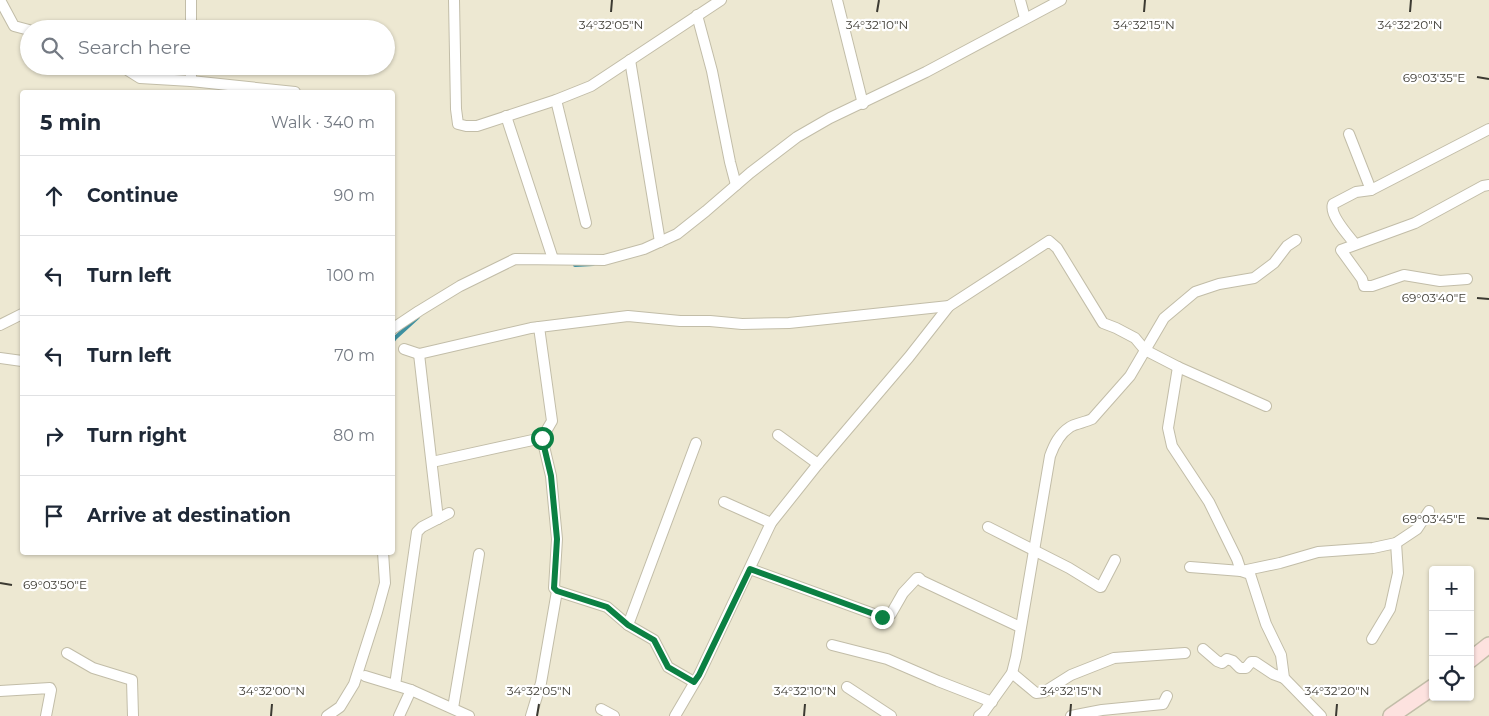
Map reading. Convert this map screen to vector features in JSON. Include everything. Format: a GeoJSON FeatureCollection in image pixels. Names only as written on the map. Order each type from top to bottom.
{"type":"FeatureCollection","features":[{"type":"Feature","properties":{"kind":"main road"},"geometry":{"type":"LineString","coordinates":[[1474,657],[1489,645]]}},
{"type":"Feature","properties":{"kind":"main road"},"geometry":{"type":"LineString","coordinates":[[1391,716],[1429,690]]}},
{"type":"Feature","properties":{"kind":"street"},"geometry":{"type":"LineString","coordinates":[[0,0],[14,26],[20,28]]}},
{"type":"Feature","properties":{"kind":"street"},"geometry":{"type":"LineString","coordinates":[[191,0],[191,20]]}},
{"type":"Feature","properties":{"kind":"street"},"geometry":{"type":"LineString","coordinates":[[454,0],[456,109],[458,124],[466,126],[477,126],[556,100],[591,86],[721,0]]}},
{"type":"Feature","properties":{"kind":"street"},"geometry":{"type":"LineString","coordinates":[[837,0],[863,104]]}},
{"type":"Feature","properties":{"kind":"street"},"geometry":{"type":"LineString","coordinates":[[1020,0],[1025,18]]}},
{"type":"Feature","properties":{"kind":"street"},"geometry":{"type":"LineString","coordinates":[[395,327],[460,286],[515,259],[604,260],[644,249],[678,234],[797,137],[830,118],[863,104],[926,72],[1061,0]]}},
{"type":"Feature","properties":{"kind":"street"},"geometry":{"type":"LineString","coordinates":[[697,15],[712,71],[736,185]]}},
{"type":"Feature","properties":{"kind":"street"},"geometry":{"type":"LineString","coordinates":[[630,60],[660,242]]}},
{"type":"Feature","properties":{"kind":"street"},"geometry":{"type":"LineString","coordinates":[[135,75],[140,78],[274,90]]}},
{"type":"Feature","properties":{"kind":"street"},"geometry":{"type":"LineString","coordinates":[[192,75],[192,82]]}},
{"type":"Feature","properties":{"kind":"street"},"geometry":{"type":"LineString","coordinates":[[556,100],[586,223]]}},
{"type":"Feature","properties":{"kind":"street"},"geometry":{"type":"LineString","coordinates":[[506,116],[553,259]]}},
{"type":"Feature","properties":{"kind":"street"},"geometry":{"type":"LineString","coordinates":[[1355,244],[1334,214],[1332,208],[1334,204],[1356,192],[1371,190],[1489,129]]}},
{"type":"Feature","properties":{"kind":"street"},"geometry":{"type":"LineString","coordinates":[[1349,134],[1371,190]]}},
{"type":"Feature","properties":{"kind":"street"},"geometry":{"type":"LineString","coordinates":[[1467,279],[1440,281],[1404,275],[1372,286],[1364,286],[1362,279],[1341,250],[1415,222],[1483,186],[1489,185]]}},
{"type":"Feature","properties":{"kind":"street"},"geometry":{"type":"LineString","coordinates":[[674,716],[699,675],[770,523],[909,357],[949,306],[1049,240],[1057,248],[1103,323],[1135,338],[1144,350],[1178,368],[1266,406]]}},
{"type":"Feature","properties":{"kind":"street"},"geometry":{"type":"LineString","coordinates":[[979,716],[992,702],[1012,673],[1050,456],[1056,439],[1070,426],[1084,423],[1092,418],[1130,376],[1164,318],[1195,292],[1219,284],[1254,278],[1274,263],[1287,246],[1296,240]]}},
{"type":"Feature","properties":{"kind":"street"},"geometry":{"type":"LineString","coordinates":[[404,349],[419,354],[539,327],[628,316],[742,324],[789,323],[949,306]]}},
{"type":"Feature","properties":{"kind":"street"},"geometry":{"type":"LineString","coordinates":[[0,325],[20,315]]}},
{"type":"Feature","properties":{"kind":"street"},"geometry":{"type":"LineString","coordinates":[[539,327],[552,420],[542,438],[551,476],[557,539],[554,588],[557,591],[607,607],[628,625],[654,640],[668,667],[694,682]]}},
{"type":"Feature","properties":{"kind":"street"},"geometry":{"type":"LineString","coordinates":[[419,354],[438,519]]}},
{"type":"Feature","properties":{"kind":"street"},"geometry":{"type":"LineString","coordinates":[[0,358],[20,361]]}},
{"type":"Feature","properties":{"kind":"street"},"geometry":{"type":"LineString","coordinates":[[1178,368],[1168,428],[1172,446],[1209,502],[1241,571]]}},
{"type":"Feature","properties":{"kind":"street"},"geometry":{"type":"LineString","coordinates":[[778,434],[818,464]]}},
{"type":"Feature","properties":{"kind":"street"},"geometry":{"type":"LineString","coordinates":[[432,462],[542,438]]}},
{"type":"Feature","properties":{"kind":"street"},"geometry":{"type":"LineString","coordinates":[[628,625],[696,443]]}},
{"type":"Feature","properties":{"kind":"street"},"geometry":{"type":"LineString","coordinates":[[724,502],[770,523]]}},
{"type":"Feature","properties":{"kind":"street"},"geometry":{"type":"LineString","coordinates":[[1241,571],[1280,563],[1318,552],[1373,548],[1396,543],[1417,529],[1429,511]]}},
{"type":"Feature","properties":{"kind":"street"},"geometry":{"type":"LineString","coordinates":[[395,685],[417,532],[422,527],[449,513]]}},
{"type":"Feature","properties":{"kind":"street"},"geometry":{"type":"LineString","coordinates":[[988,527],[1069,568],[1100,587],[1115,560]]}},
{"type":"Feature","properties":{"kind":"street"},"geometry":{"type":"LineString","coordinates":[[1372,639],[1390,609],[1398,573],[1396,543]]}},
{"type":"Feature","properties":{"kind":"street"},"geometry":{"type":"LineString","coordinates":[[453,708],[480,554]]}},
{"type":"Feature","properties":{"kind":"street"},"geometry":{"type":"LineString","coordinates":[[327,716],[340,707],[354,684],[378,612],[385,584],[383,555]]}},
{"type":"Feature","properties":{"kind":"street"},"geometry":{"type":"LineString","coordinates":[[1190,566],[1241,571],[1250,574],[1266,624],[1281,655],[1284,678]]}},
{"type":"Feature","properties":{"kind":"street"},"geometry":{"type":"LineString","coordinates":[[750,569],[882,617],[887,617],[890,614],[903,592],[919,578],[1020,627]]}},
{"type":"Feature","properties":{"kind":"street"},"geometry":{"type":"LineString","coordinates":[[531,716],[541,683],[557,591]]}},
{"type":"Feature","properties":{"kind":"street"},"geometry":{"type":"LineString","coordinates":[[832,645],[887,659],[992,702]]}},
{"type":"Feature","properties":{"kind":"street"},"geometry":{"type":"LineString","coordinates":[[1203,649],[1216,661],[1222,663],[1227,659],[1233,661],[1240,668],[1246,668],[1251,662],[1255,662],[1273,674],[1284,678],[1321,716]]}},
{"type":"Feature","properties":{"kind":"street"},"geometry":{"type":"LineString","coordinates":[[67,653],[93,668],[132,680],[133,716]]}},
{"type":"Feature","properties":{"kind":"street"},"geometry":{"type":"LineString","coordinates":[[1012,673],[1036,693],[1044,692],[1071,675],[1114,658],[1185,653]]}},
{"type":"Feature","properties":{"kind":"street"},"geometry":{"type":"LineString","coordinates":[[365,676],[411,690],[469,716]]}},
{"type":"Feature","properties":{"kind":"street"},"geometry":{"type":"LineString","coordinates":[[847,687],[891,716]]}},
{"type":"Feature","properties":{"kind":"street"},"geometry":{"type":"LineString","coordinates":[[0,691],[50,688],[46,716]]}},
{"type":"Feature","properties":{"kind":"street"},"geometry":{"type":"LineString","coordinates":[[399,716],[411,690]]}},
{"type":"Feature","properties":{"kind":"street"},"geometry":{"type":"LineString","coordinates":[[1071,716],[1102,710],[1163,704],[1167,696]]}},
{"type":"Feature","properties":{"kind":"street"},"geometry":{"type":"LineString","coordinates":[[601,708],[614,716]]}},
{"type":"Feature","properties":{"kind":"waterway"},"geometry":{"type":"LineString","coordinates":[[575,265],[593,264]]}},
{"type":"Feature","properties":{"kind":"waterway"},"geometry":{"type":"LineString","coordinates":[[395,338],[418,317]]}},
{"type":"Feature","properties":{"kind":"route"},"geometry":{"type":"LineString","coordinates":[[542,438],[551,476],[557,539],[554,588],[557,591],[607,607],[628,625],[654,640],[668,667],[694,682],[750,569],[882,617]]}}]}
